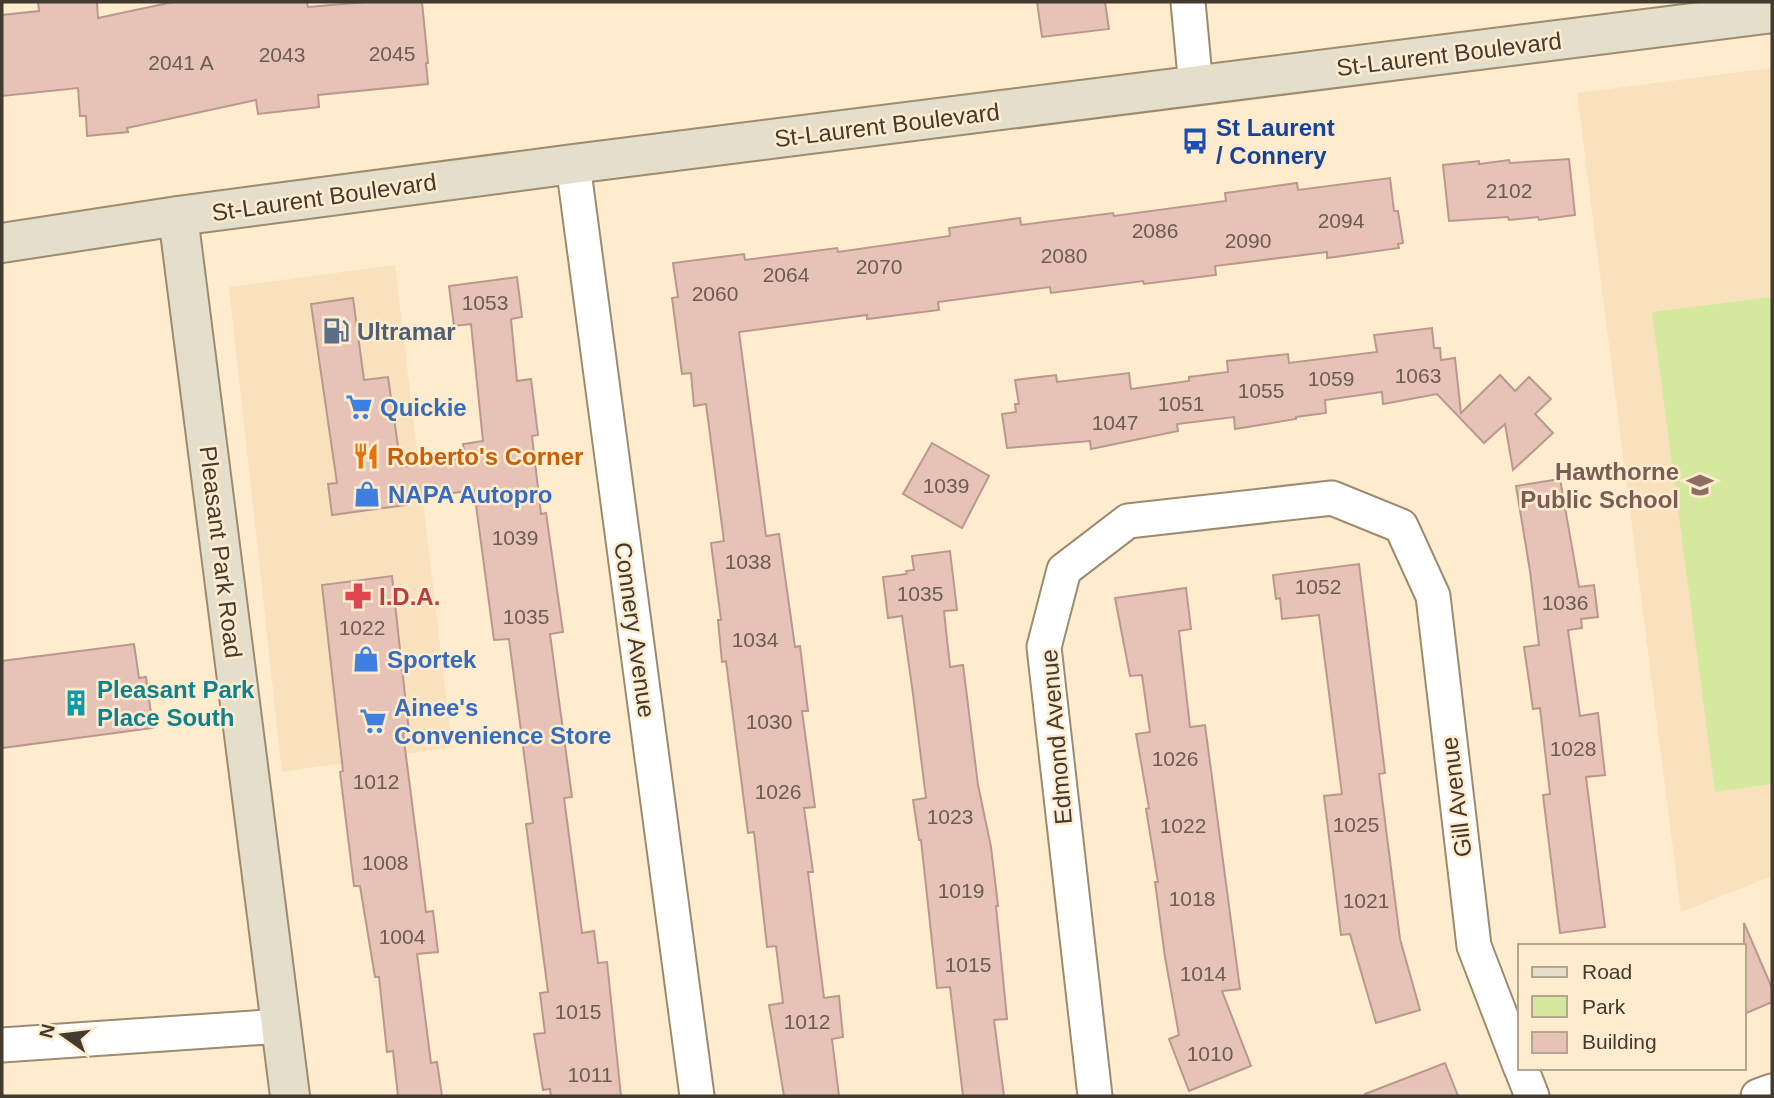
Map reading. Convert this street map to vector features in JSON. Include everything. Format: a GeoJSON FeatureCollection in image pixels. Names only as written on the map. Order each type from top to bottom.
{"type":"FeatureCollection","features":[{"type":"Feature","properties":{"kind":"street"},"geometry":{"type":"LineString","coordinates":[[1188,2],[1196,87]]}},
{"type":"Feature","properties":{"kind":"street","name":"St-Laurent Boulevard"},"geometry":{"type":"LineString","coordinates":[[2,243],[178,216],[573,164],[1772,13]]}},
{"type":"Feature","properties":{"kind":"street","name":"Connery Avenue"},"geometry":{"type":"LineString","coordinates":[[573,164],[697,1096]]}},
{"type":"Feature","properties":{"kind":"street","name":"Pleasant Park Road"},"geometry":{"type":"LineString","coordinates":[[178,216],[290,1096]]}},
{"type":"Feature","properties":{"kind":"street","name":"Edmond Avenue"},"geometry":{"type":"LineString","coordinates":[[1094,1096],[1044,647],[1064,570],[1128,521],[1332,498],[1401,526]]}},
{"type":"Feature","properties":{"kind":"street","name":"Gill Avenue"},"geometry":{"type":"LineString","coordinates":[[1401,526],[1433,596],[1474,946],[1518,1059]]}},
{"type":"Feature","properties":{"kind":"street"},"geometry":{"type":"LineString","coordinates":[[2,1045],[281,1026]]}},
{"type":"Feature","properties":{"kind":"street","name":"Gill Avenue"},"geometry":{"type":"LineString","coordinates":[[1522,1070],[1532,1096]]}},
{"type":"Feature","properties":{"kind":"street"},"geometry":{"type":"LineString","coordinates":[[1758,1096],[1772,1091]]}},
{"type":"Feature","properties":{"kind":"shaded area","name":"Hawthorne Public School"},"geometry":{"type":"Polygon","coordinates":[[[1772,68],[1772,876],[1681,912],[1577,93],[1772,68]]]}},
{"type":"Feature","properties":{"kind":"shaded area"},"geometry":{"type":"Polygon","coordinates":[[[395,265],[452,747],[282,772],[229,287],[395,265]]]}},
{"type":"Feature","properties":{"kind":"green space"},"geometry":{"type":"Polygon","coordinates":[[[1772,297],[1772,784],[1715,792],[1652,312],[1772,297]]]}},
{"type":"Feature","properties":{"kind":"building"},"geometry":{"type":"Polygon","coordinates":[[[38,2],[97,2],[98,18],[173,2],[307,2],[308,7],[367,2],[422,2],[428,84],[318,95],[319,107],[258,114],[256,100],[127,128],[128,132],[87,136],[86,116],[80,116],[78,88],[2,96],[2,15],[39,11],[38,2]]]}},
{"type":"Feature","properties":{"kind":"building"},"geometry":{"type":"Polygon","coordinates":[[[1037,2],[1105,2],[1109,29],[1042,37],[1037,2]]]}},
{"type":"Feature","properties":{"kind":"building"},"geometry":{"type":"Polygon","coordinates":[[[1569,159],[1575,215],[1539,220],[1538,217],[1509,220],[1508,217],[1449,221],[1443,165],[1479,161],[1479,164],[1509,160],[1510,163],[1569,159]]]}},
{"type":"Feature","properties":{"kind":"building"},"geometry":{"type":"Polygon","coordinates":[[[1390,178],[1394,211],[1398,211],[1403,243],[1398,244],[1399,248],[1327,258],[1327,252],[1215,266],[1216,275],[1144,284],[1143,281],[1051,293],[1050,287],[938,302],[939,310],[867,319],[867,315],[739,332],[766,536],[779,534],[795,647],[800,646],[808,711],[802,711],[815,807],[804,808],[813,872],[808,872],[824,998],[839,996],[843,1037],[832,1039],[839,1096],[784,1096],[769,1005],[783,1003],[776,946],[767,947],[754,832],[748,833],[726,661],[722,662],[718,620],[721,620],[711,543],[724,541],[706,404],[694,406],[691,373],[682,374],[672,298],[678,297],[673,263],[744,254],[745,260],[837,248],[838,252],[950,236],[949,228],[1020,218],[1021,225],[1113,213],[1114,216],[1226,201],[1225,193],[1297,183],[1298,190],[1390,178]]]}},
{"type":"Feature","properties":{"kind":"building"},"geometry":{"type":"Polygon","coordinates":[[[517,277],[522,317],[511,319],[517,381],[531,379],[538,435],[532,436],[541,514],[546,513],[563,632],[550,634],[572,797],[564,798],[582,933],[594,931],[598,963],[607,962],[621,1096],[551,1096],[550,1089],[543,1090],[534,1034],[545,1033],[540,993],[548,992],[526,824],[533,823],[509,639],[494,640],[474,490],[405,500],[406,505],[332,515],[328,484],[337,483],[311,304],[353,298],[364,380],[388,377],[401,467],[465,458],[463,444],[483,441],[471,324],[454,326],[449,286],[517,277]]]}},
{"type":"Feature","properties":{"kind":"building"},"geometry":{"type":"Polygon","coordinates":[[[1432,328],[1434,348],[1440,348],[1441,360],[1455,358],[1461,413],[1500,375],[1515,391],[1529,377],[1551,399],[1535,414],[1553,433],[1513,470],[1505,424],[1484,443],[1437,394],[1383,404],[1382,392],[1325,400],[1326,413],[1235,429],[1234,417],[1177,424],[1178,431],[1091,449],[1090,441],[1007,448],[1002,414],[1016,412],[1015,404],[1019,404],[1015,380],[1056,375],[1057,382],[1129,373],[1131,389],[1189,381],[1189,377],[1228,372],[1227,361],[1288,354],[1289,363],[1377,352],[1374,335],[1432,328]]]}},
{"type":"Feature","properties":{"kind":"building"},"geometry":{"type":"Polygon","coordinates":[[[932,443],[989,476],[962,528],[903,494],[932,443]]]}},
{"type":"Feature","properties":{"kind":"building"},"geometry":{"type":"Polygon","coordinates":[[[1560,479],[1579,587],[1594,585],[1598,617],[1581,619],[1582,628],[1568,630],[1580,716],[1598,713],[1605,775],[1586,777],[1605,927],[1560,933],[1543,795],[1550,794],[1540,708],[1533,709],[1524,647],[1539,645],[1516,486],[1560,479]]]}},
{"type":"Feature","properties":{"kind":"building"},"geometry":{"type":"Polygon","coordinates":[[[950,551],[957,610],[944,611],[950,667],[963,665],[978,785],[991,847],[998,906],[1007,1019],[994,1020],[1004,1096],[963,1096],[950,987],[937,988],[921,840],[913,800],[926,798],[913,694],[902,616],[888,618],[883,577],[907,574],[906,571],[914,570],[912,556],[950,551]]]}},
{"type":"Feature","properties":{"kind":"building"},"geometry":{"type":"Polygon","coordinates":[[[1359,564],[1385,773],[1379,774],[1400,939],[1420,1010],[1376,1023],[1350,934],[1341,935],[1324,796],[1342,794],[1319,615],[1282,619],[1280,598],[1276,599],[1273,575],[1359,564]]]}},
{"type":"Feature","properties":{"kind":"building"},"geometry":{"type":"Polygon","coordinates":[[[392,576],[409,732],[403,733],[426,912],[433,911],[438,952],[417,954],[431,1063],[437,1062],[442,1096],[398,1096],[393,1051],[387,1052],[379,977],[375,977],[360,886],[354,886],[322,585],[392,576]]]}},
{"type":"Feature","properties":{"kind":"building"},"geometry":{"type":"Polygon","coordinates":[[[1186,588],[1191,629],[1179,631],[1190,727],[1205,725],[1240,989],[1222,991],[1251,1066],[1189,1091],[1169,1039],[1179,1035],[1165,957],[1155,882],[1158,882],[1146,809],[1149,808],[1136,734],[1150,732],[1142,675],[1130,676],[1115,598],[1186,588]]]}},
{"type":"Feature","properties":{"kind":"building","name":"Pleasant Park Place South"},"geometry":{"type":"Polygon","coordinates":[[[134,644],[139,678],[146,677],[153,728],[2,748],[2,661],[134,644]]]}},
{"type":"Feature","properties":{"kind":"building"},"geometry":{"type":"Polygon","coordinates":[[[1744,923],[1772,988],[1772,1002],[1746,1013],[1746,944],[1744,923]]]}},
{"type":"Feature","properties":{"kind":"building"},"geometry":{"type":"Polygon","coordinates":[[[1445,1063],[1458,1096],[1365,1096],[1365,1094],[1445,1063]]]}},
{"type":"Feature","properties":{"kind":"place","name":"St Laurent / Connery"},"geometry":{"type":"Point","coordinates":[1195,141]}},
{"type":"Feature","properties":{"kind":"place","name":"Ultramar"},"geometry":{"type":"Point","coordinates":[336,331]}},
{"type":"Feature","properties":{"kind":"place","name":"Quickie"},"geometry":{"type":"Point","coordinates":[359,407]}},
{"type":"Feature","properties":{"kind":"place","name":"Roberto's Corner"},"geometry":{"type":"Point","coordinates":[366,456]}},
{"type":"Feature","properties":{"kind":"place","name":"Hawthorne Public School"},"geometry":{"type":"Point","coordinates":[1700,485]}},
{"type":"Feature","properties":{"kind":"place","name":"NAPA Autopro"},"geometry":{"type":"Point","coordinates":[367,494]}},
{"type":"Feature","properties":{"kind":"place","name":"I.D.A."},"geometry":{"type":"Point","coordinates":[358,596]}},
{"type":"Feature","properties":{"kind":"place","name":"Sportek"},"geometry":{"type":"Point","coordinates":[366,659]}},
{"type":"Feature","properties":{"kind":"place","name":"Pleasant Park Place South"},"geometry":{"type":"Point","coordinates":[76,703]}},
{"type":"Feature","properties":{"kind":"place","name":"Ainee's Convenience Store"},"geometry":{"type":"Point","coordinates":[373,721]}}]}
